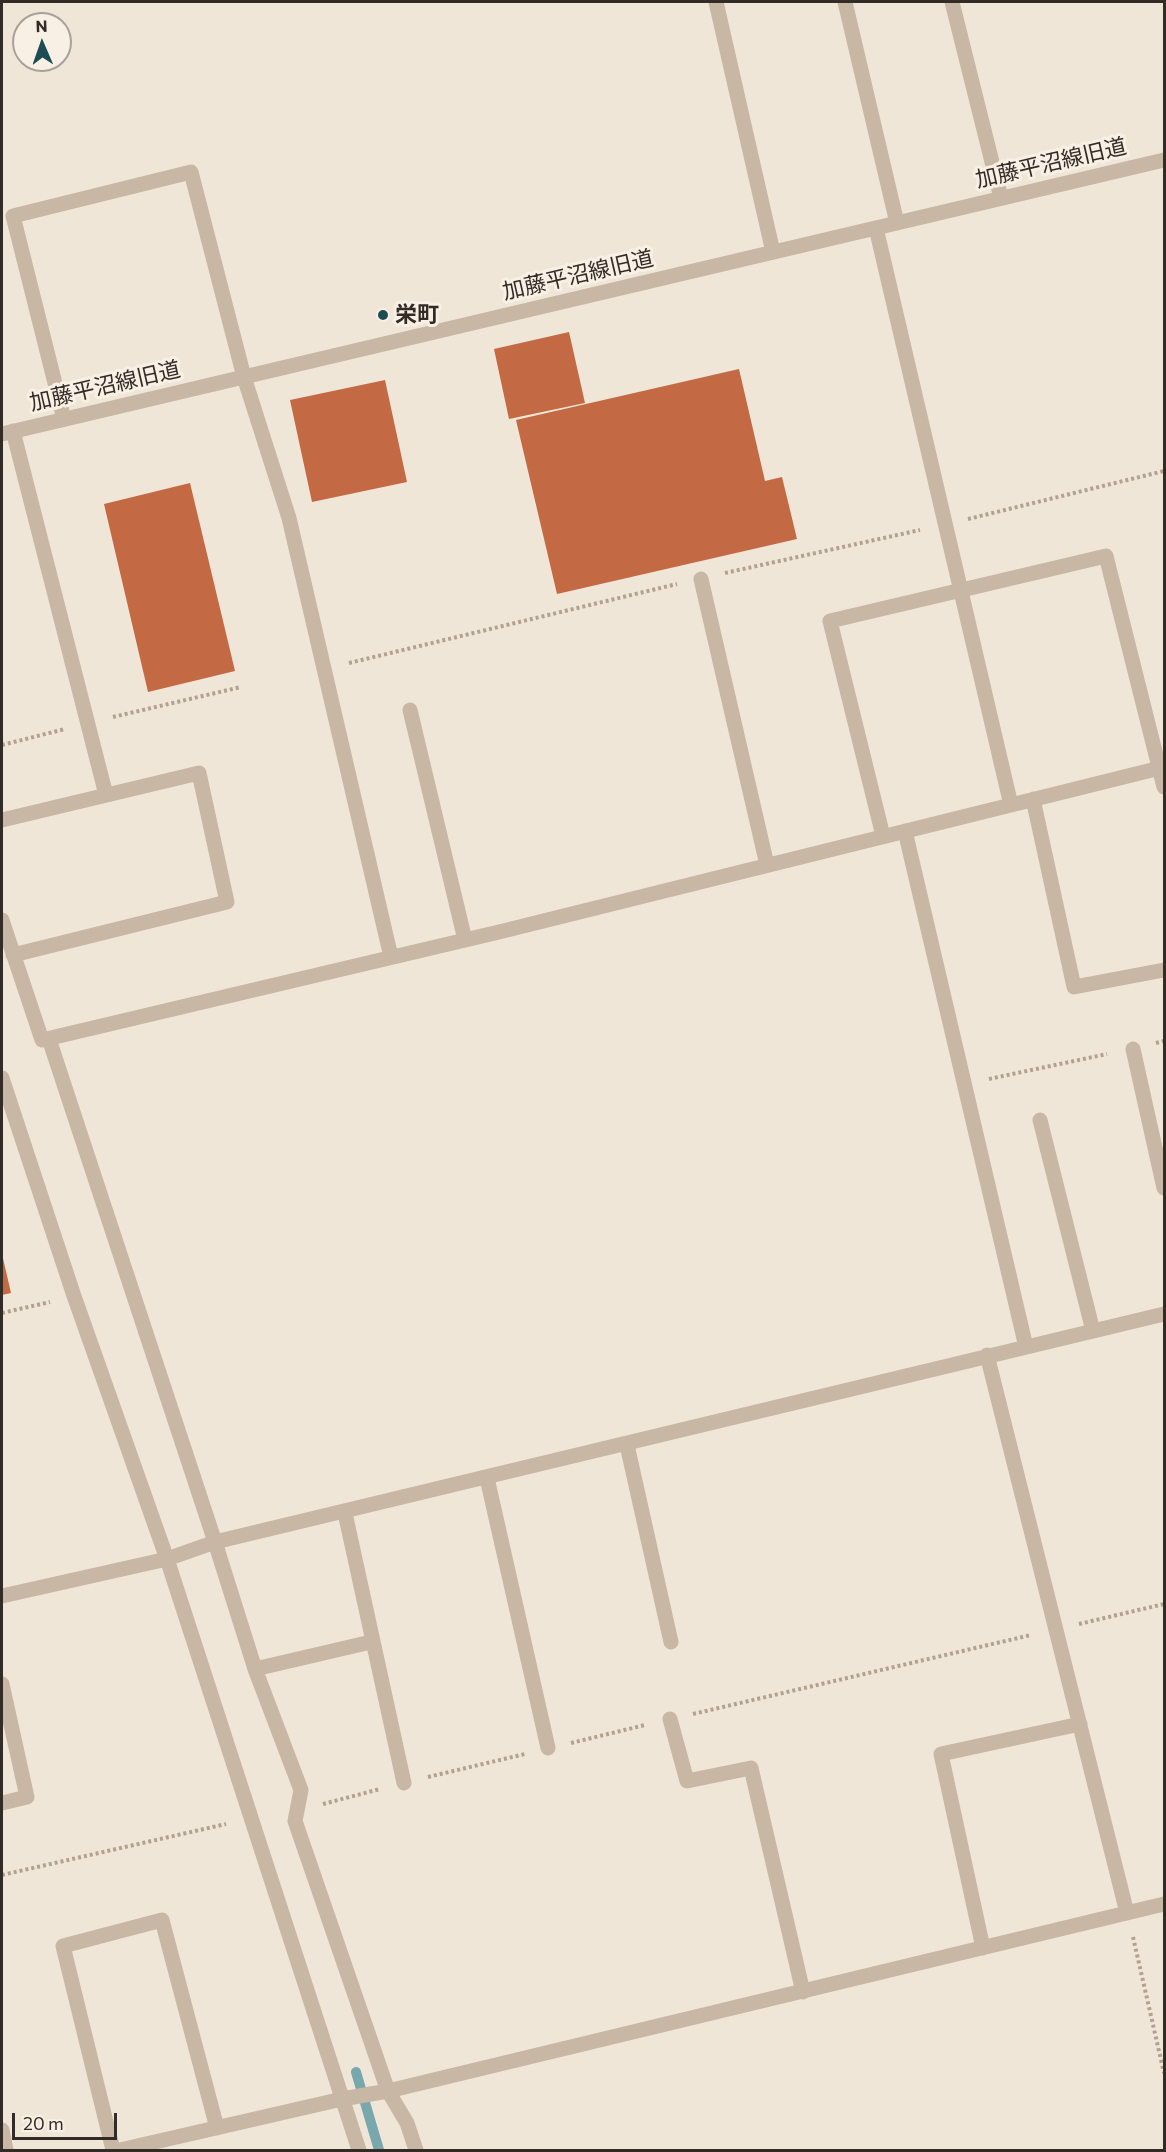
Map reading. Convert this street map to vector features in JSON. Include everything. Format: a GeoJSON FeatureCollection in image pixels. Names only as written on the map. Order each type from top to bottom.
{"type":"FeatureCollection","features":[{"type":"Feature","properties":{"kind":"street"},"geometry":{"type":"LineString","coordinates":[[716,2],[773,252]]}},
{"type":"Feature","properties":{"kind":"street"},"geometry":{"type":"LineString","coordinates":[[845,2],[897,223]]}},
{"type":"Feature","properties":{"kind":"street"},"geometry":{"type":"LineString","coordinates":[[952,2],[1001,198]]}},
{"type":"Feature","properties":{"kind":"street","name":"加藤平沼線旧道"},"geometry":{"type":"LineString","coordinates":[[7,432],[1164,160]]}},
{"type":"Feature","properties":{"kind":"street"},"geometry":{"type":"LineString","coordinates":[[64,419],[13,216],[191,172],[244,376],[289,518],[391,957]]}},
{"type":"Feature","properties":{"kind":"street"},"geometry":{"type":"LineString","coordinates":[[876,228],[1011,805]]}},
{"type":"Feature","properties":{"kind":"street"},"geometry":{"type":"LineString","coordinates":[[7,432],[106,795]]}},
{"type":"Feature","properties":{"kind":"street"},"geometry":{"type":"LineString","coordinates":[[883,836],[830,621],[962,588],[1106,556],[1162,768],[1164,788]]}},
{"type":"Feature","properties":{"kind":"street"},"geometry":{"type":"LineString","coordinates":[[701,579],[766,864]]}},
{"type":"Feature","properties":{"kind":"street"},"geometry":{"type":"LineString","coordinates":[[410,710],[465,940]]}},
{"type":"Feature","properties":{"kind":"street"},"geometry":{"type":"LineString","coordinates":[[2,920],[42,1040],[465,940],[1162,768]]}},
{"type":"Feature","properties":{"kind":"street"},"geometry":{"type":"LineString","coordinates":[[2,820],[200,773],[227,902],[13,955]]}},
{"type":"Feature","properties":{"kind":"street"},"geometry":{"type":"LineString","coordinates":[[1033,799],[1074,987],[1164,970]]}},
{"type":"Feature","properties":{"kind":"street"},"geometry":{"type":"LineString","coordinates":[[904,831],[1026,1347]]}},
{"type":"Feature","properties":{"kind":"street"},"geometry":{"type":"LineString","coordinates":[[49,1039],[255,1669],[301,1790],[296,1821],[382,2092],[408,2123],[416,2151]]}},
{"type":"Feature","properties":{"kind":"street"},"geometry":{"type":"LineString","coordinates":[[1133,1049],[1164,1188]]}},
{"type":"Feature","properties":{"kind":"street"},"geometry":{"type":"LineString","coordinates":[[2,1078],[74,1296],[173,1557],[251,1818],[359,2151]]}},
{"type":"Feature","properties":{"kind":"street"},"geometry":{"type":"LineString","coordinates":[[1040,1120],[1093,1331]]}},
{"type":"Feature","properties":{"kind":"street"},"geometry":{"type":"LineString","coordinates":[[2,1596],[173,1557],[214,1542],[345,1513],[987,1355],[1164,1314]]}},
{"type":"Feature","properties":{"kind":"street"},"geometry":{"type":"LineString","coordinates":[[987,1355],[1127,1913]]}},
{"type":"Feature","properties":{"kind":"street"},"geometry":{"type":"LineString","coordinates":[[627,1445],[670,1642]]}},
{"type":"Feature","properties":{"kind":"street"},"geometry":{"type":"LineString","coordinates":[[487,1478],[548,1748]]}},
{"type":"Feature","properties":{"kind":"street"},"geometry":{"type":"LineString","coordinates":[[345,1513],[371,1642],[404,1783]]}},
{"type":"Feature","properties":{"kind":"street"},"geometry":{"type":"LineString","coordinates":[[255,1669],[371,1642]]}},
{"type":"Feature","properties":{"kind":"street"},"geometry":{"type":"LineString","coordinates":[[2,1684],[27,1797],[2,1803]]}},
{"type":"Feature","properties":{"kind":"street"},"geometry":{"type":"LineString","coordinates":[[670,1719],[687,1781],[751,1768],[802,1992]]}},
{"type":"Feature","properties":{"kind":"street"},"geometry":{"type":"LineString","coordinates":[[983,1948],[942,1754],[1080,1725]]}},
{"type":"Feature","properties":{"kind":"street"},"geometry":{"type":"LineString","coordinates":[[120,2151],[342,2099],[382,2092],[1164,1904]]}},
{"type":"Feature","properties":{"kind":"street"},"geometry":{"type":"LineString","coordinates":[[113,2151],[63,1946],[162,1920],[217,2128]]}},
{"type":"Feature","properties":{"kind":"street"},"geometry":{"type":"LineString","coordinates":[[2,2130],[6,2151]]}},
{"type":"Feature","properties":{"kind":"path"},"geometry":{"type":"LineString","coordinates":[[325,668],[1164,471]]}},
{"type":"Feature","properties":{"kind":"path"},"geometry":{"type":"LineString","coordinates":[[2,745],[241,687]]}},
{"type":"Feature","properties":{"kind":"path"},"geometry":{"type":"LineString","coordinates":[[964,1084],[1164,1041]]}},
{"type":"Feature","properties":{"kind":"path"},"geometry":{"type":"LineString","coordinates":[[2,1313],[74,1296]]}},
{"type":"Feature","properties":{"kind":"path"},"geometry":{"type":"LineString","coordinates":[[299,1804],[315,1806],[548,1748],[1164,1604]]}},
{"type":"Feature","properties":{"kind":"path"},"geometry":{"type":"LineString","coordinates":[[2,1875],[251,1818]]}},
{"type":"Feature","properties":{"kind":"path"},"geometry":{"type":"LineString","coordinates":[[1127,1913],[1164,2073]]}},
{"type":"Feature","properties":{"kind":"building"},"geometry":{"type":"Polygon","coordinates":[[[569,332],[585,403],[509,419],[494,349],[569,332]]]}},
{"type":"Feature","properties":{"kind":"building"},"geometry":{"type":"Polygon","coordinates":[[[739,369],[765,481],[782,477],[797,539],[557,594],[516,420],[739,369]]]}},
{"type":"Feature","properties":{"kind":"building"},"geometry":{"type":"Polygon","coordinates":[[[385,380],[407,482],[312,502],[290,400],[385,380]]]}},
{"type":"Feature","properties":{"kind":"building"},"geometry":{"type":"Polygon","coordinates":[[[190,483],[235,671],[148,692],[104,504],[190,483]]]}},
{"type":"Feature","properties":{"kind":"building"},"geometry":{"type":"Polygon","coordinates":[[[2,1254],[11,1293],[2,1295],[2,1254]]]}},
{"type":"Feature","properties":{"kind":"waterway"},"geometry":{"type":"LineString","coordinates":[[356,2072],[379,2150]]}},
{"type":"Feature","properties":{"kind":"place","name":"栄町"},"geometry":{"type":"Point","coordinates":[383,315]}}]}
